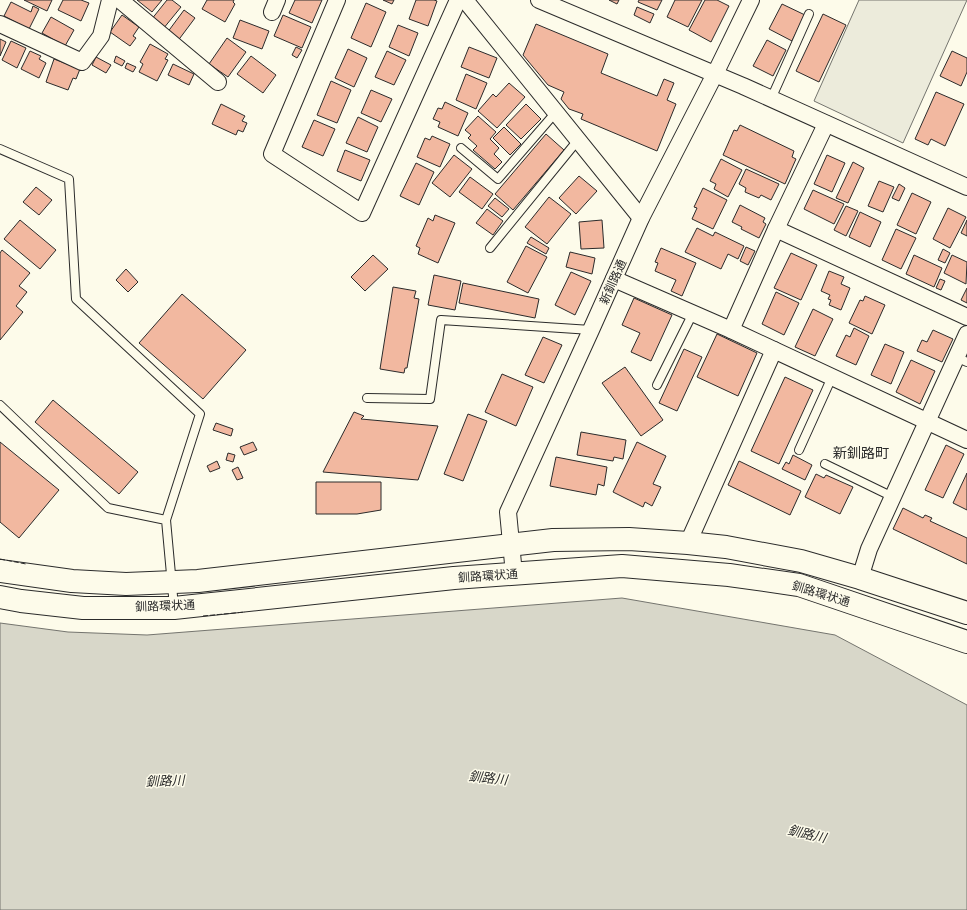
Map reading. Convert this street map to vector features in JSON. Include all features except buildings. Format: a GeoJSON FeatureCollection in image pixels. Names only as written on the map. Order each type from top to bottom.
{"type":"FeatureCollection","features":[{"type":"Feature","properties":{"kind":"highway","name":"釧路環状通"},"geometry":{"type":"LineString","coordinates":[[0,571],[72,581],[126,584],[198,581],[512,546],[553,540],[629,539],[726,547],[801,561],[860,578],[967,613]]}},
{"type":"Feature","properties":{"kind":"highway","name":"釧路環状通"},"geometry":{"type":"LineString","coordinates":[[0,597],[21,602],[83,608],[174,608],[454,578],[622,566],[729,575],[799,585],[967,642]]}},
{"type":"Feature","properties":{"kind":"street"},"geometry":{"type":"LineString","coordinates":[[0,24],[82,62],[101,36],[110,0]]}},
{"type":"Feature","properties":{"kind":"street"},"geometry":{"type":"LineString","coordinates":[[120,0],[218,82]]}},
{"type":"Feature","properties":{"kind":"street"},"geometry":{"type":"LineString","coordinates":[[337,0],[272,154],[362,213],[458,0]]}},
{"type":"Feature","properties":{"kind":"street"},"geometry":{"type":"LineString","coordinates":[[466,0],[641,218]]}},
{"type":"Feature","properties":{"kind":"street"},"geometry":{"type":"LineString","coordinates":[[539,0],[561,4],[967,187]]}},
{"type":"Feature","properties":{"kind":"street","name":"新釧路通"},"geometry":{"type":"LineString","coordinates":[[514,574],[508,512],[641,218],[751,0]]}},
{"type":"Feature","properties":{"kind":"street"},"geometry":{"type":"LineString","coordinates":[[731,330],[776,229],[826,124]]}},
{"type":"Feature","properties":{"kind":"street"},"geometry":{"type":"LineString","coordinates":[[776,229],[967,317]]}},
{"type":"Feature","properties":{"kind":"street"},"geometry":{"type":"LineString","coordinates":[[614,279],[731,330],[967,440]]}},
{"type":"Feature","properties":{"kind":"street"},"geometry":{"type":"LineString","coordinates":[[860,578],[869,548],[928,422],[962,360],[967,334]]}},
{"type":"Feature","properties":{"kind":"street"},"geometry":{"type":"LineString","coordinates":[[688,543],[774,350]]}},
{"type":"Feature","properties":{"kind":"lane"},"geometry":{"type":"LineString","coordinates":[[771,99],[809,14]]}},
{"type":"Feature","properties":{"kind":"lane"},"geometry":{"type":"LineString","coordinates":[[461,148],[498,179],[556,112]]}},
{"type":"Feature","properties":{"kind":"lane"},"geometry":{"type":"LineString","coordinates":[[490,248],[578,140]]}},
{"type":"Feature","properties":{"kind":"lane"},"geometry":{"type":"LineString","coordinates":[[0,149],[69,179],[76,299],[200,414],[166,520],[174,608]]}},
{"type":"Feature","properties":{"kind":"lane"},"geometry":{"type":"LineString","coordinates":[[657,385],[693,313]]}},
{"type":"Feature","properties":{"kind":"lane"},"geometry":{"type":"LineString","coordinates":[[367,398],[430,399],[441,320],[591,330]]}},
{"type":"Feature","properties":{"kind":"lane"},"geometry":{"type":"LineString","coordinates":[[799,450],[832,377]]}},
{"type":"Feature","properties":{"kind":"lane"},"geometry":{"type":"LineString","coordinates":[[0,405],[108,508],[166,520]]}},
{"type":"Feature","properties":{"kind":"lane"},"geometry":{"type":"LineString","coordinates":[[825,464],[893,497]]}},
{"type":"Feature","properties":{"kind":"shaded area"},"geometry":{"type":"Polygon","coordinates":[[[859,0],[967,0],[903,143],[814,101],[859,0]]]}},
{"type":"Feature","properties":{"kind":"water","name":"釧路川"},"geometry":{"type":"Polygon","coordinates":[[[622,598],[835,635],[967,705],[967,910],[0,910],[0,623],[68,632],[147,635],[622,598]]]}},
{"type":"Feature","properties":{"kind":"fence"},"geometry":{"type":"LineString","coordinates":[[0,559],[26,564]]}},
{"type":"Feature","properties":{"kind":"fence"},"geometry":{"type":"LineString","coordinates":[[203,616],[245,612]]}},
{"type":"Feature","properties":{"kind":"district","name":"新釧路町"},"geometry":{"type":"Point","coordinates":[861,453]}}]}
